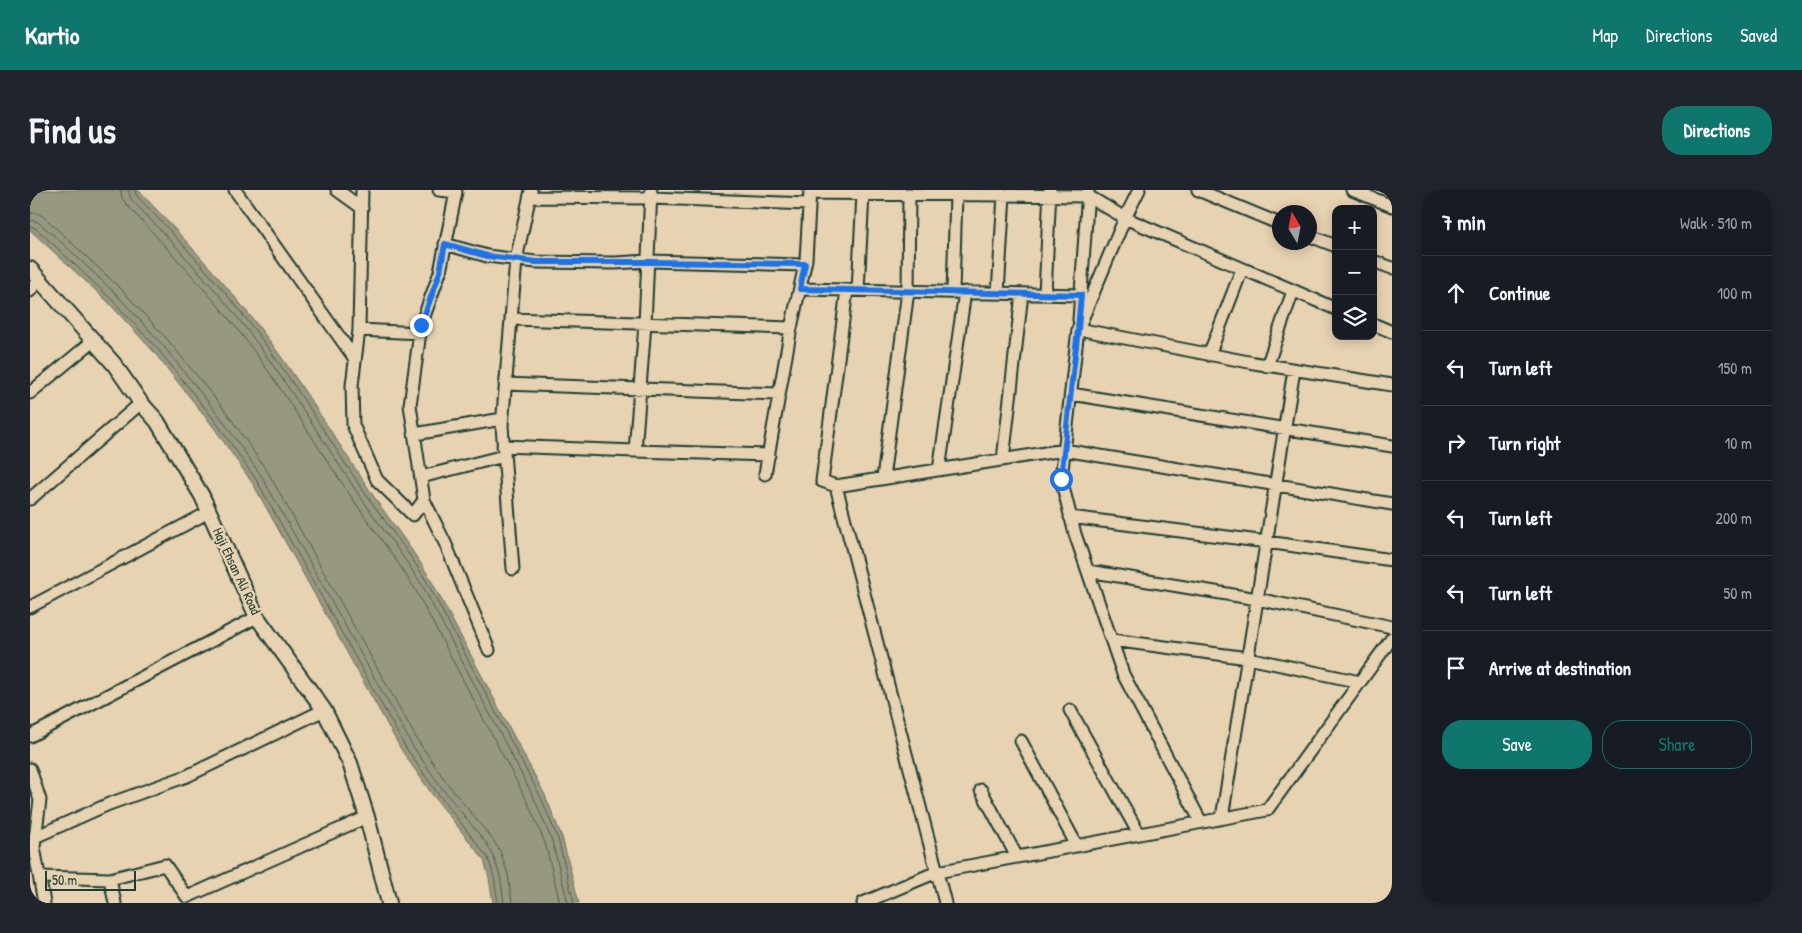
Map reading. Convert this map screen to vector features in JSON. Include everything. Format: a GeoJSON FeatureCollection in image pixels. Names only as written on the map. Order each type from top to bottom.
{"type":"FeatureCollection","features":[{"type":"Feature","properties":{"kind":"street"},"geometry":{"type":"LineString","coordinates":[[235,190],[355,359]]}},
{"type":"Feature","properties":{"kind":"street"},"geometry":{"type":"LineString","coordinates":[[337,190],[362,208]]}},
{"type":"Feature","properties":{"kind":"street"},"geometry":{"type":"LineString","coordinates":[[362,190],[358,330],[352,385],[353,425],[377,480],[413,515],[424,500]]}},
{"type":"Feature","properties":{"kind":"street"},"geometry":{"type":"LineString","coordinates":[[439,190],[456,192],[440,272],[421,325],[410,405],[424,500],[446,545],[489,650]]}},
{"type":"Feature","properties":{"kind":"street"},"geometry":{"type":"LineString","coordinates":[[1078,329],[1125,218],[1139,190]]}},
{"type":"Feature","properties":{"kind":"street"},"geometry":{"type":"LineString","coordinates":[[1198,190],[1272,221]]}},
{"type":"Feature","properties":{"kind":"street"},"geometry":{"type":"LineString","coordinates":[[1352,190],[1392,206]]}},
{"type":"Feature","properties":{"kind":"street"},"geometry":{"type":"LineString","coordinates":[[1046,294],[1050,193]]}},
{"type":"Feature","properties":{"kind":"street"},"geometry":{"type":"LineString","coordinates":[[1088,193],[1078,329],[1061,479],[1070,517],[1123,674],[1201,822]]}},
{"type":"Feature","properties":{"kind":"street"},"geometry":{"type":"LineString","coordinates":[[513,569],[502,419],[516,260],[530,194],[810,196],[1088,193],[1125,218],[1332,307]]}},
{"type":"Feature","properties":{"kind":"street"},"geometry":{"type":"LineString","coordinates":[[635,451],[645,324],[651,194]]}},
{"type":"Feature","properties":{"kind":"street"},"geometry":{"type":"LineString","coordinates":[[863,194],[853,290],[822,481],[836,486],[1064,450],[1392,504]]}},
{"type":"Feature","properties":{"kind":"street"},"geometry":{"type":"LineString","coordinates":[[882,478],[908,291],[909,194]]}},
{"type":"Feature","properties":{"kind":"street"},"geometry":{"type":"LineString","coordinates":[[953,292],[956,195]]}},
{"type":"Feature","properties":{"kind":"street"},"geometry":{"type":"LineString","coordinates":[[998,293],[1004,195]]}},
{"type":"Feature","properties":{"kind":"street"},"geometry":{"type":"LineString","coordinates":[[765,474],[791,328],[805,264],[810,196]]}},
{"type":"Feature","properties":{"kind":"street"},"geometry":{"type":"LineString","coordinates":[[1317,239],[1332,244]]}},
{"type":"Feature","properties":{"kind":"street"},"geometry":{"type":"LineString","coordinates":[[445,244],[487,256],[516,260],[615,263],[805,264]]}},
{"type":"Feature","properties":{"kind":"street"},"geometry":{"type":"LineString","coordinates":[[1377,262],[1392,268]]}},
{"type":"Feature","properties":{"kind":"street"},"geometry":{"type":"LineString","coordinates":[[1209,355],[1242,269]]}},
{"type":"Feature","properties":{"kind":"street"},"geometry":{"type":"LineString","coordinates":[[30,292],[35,274]]}},
{"type":"Feature","properties":{"kind":"street","name":"Haji Ehsan Ali Road"},"geometry":{"type":"LineString","coordinates":[[35,274],[114,364],[141,403],[157,421],[202,496],[257,617],[324,710],[350,763],[367,817],[389,903]]}},
{"type":"Feature","properties":{"kind":"street"},"geometry":{"type":"LineString","coordinates":[[800,289],[1081,295]]}},
{"type":"Feature","properties":{"kind":"street"},"geometry":{"type":"LineString","coordinates":[[1267,366],[1293,291]]}},
{"type":"Feature","properties":{"kind":"street"},"geometry":{"type":"LineString","coordinates":[[939,470],[965,292]]}},
{"type":"Feature","properties":{"kind":"street"},"geometry":{"type":"LineString","coordinates":[[1003,460],[1022,294]]}},
{"type":"Feature","properties":{"kind":"street"},"geometry":{"type":"LineString","coordinates":[[511,319],[791,328]]}},
{"type":"Feature","properties":{"kind":"street"},"geometry":{"type":"LineString","coordinates":[[1377,326],[1392,332]]}},
{"type":"Feature","properties":{"kind":"street"},"geometry":{"type":"LineString","coordinates":[[1078,329],[1267,366],[1392,385]]}},
{"type":"Feature","properties":{"kind":"street"},"geometry":{"type":"LineString","coordinates":[[358,330],[420,333]]}},
{"type":"Feature","properties":{"kind":"street"},"geometry":{"type":"LineString","coordinates":[[30,393],[93,341]]}},
{"type":"Feature","properties":{"kind":"street"},"geometry":{"type":"LineString","coordinates":[[1222,818],[1294,370]]}},
{"type":"Feature","properties":{"kind":"street"},"geometry":{"type":"LineString","coordinates":[[506,384],[780,394]]}},
{"type":"Feature","properties":{"kind":"street"},"geometry":{"type":"LineString","coordinates":[[1071,394],[1392,446]]}},
{"type":"Feature","properties":{"kind":"street"},"geometry":{"type":"LineString","coordinates":[[30,499],[141,403]]}},
{"type":"Feature","properties":{"kind":"street"},"geometry":{"type":"LineString","coordinates":[[415,434],[502,419]]}},
{"type":"Feature","properties":{"kind":"street"},"geometry":{"type":"LineString","coordinates":[[421,477],[504,451],[769,454]]}},
{"type":"Feature","properties":{"kind":"street"},"geometry":{"type":"LineString","coordinates":[[836,486],[945,903]]}},
{"type":"Feature","properties":{"kind":"street"},"geometry":{"type":"LineString","coordinates":[[30,607],[209,512]]}},
{"type":"Feature","properties":{"kind":"street"},"geometry":{"type":"LineString","coordinates":[[1070,517],[1392,560]]}},
{"type":"Feature","properties":{"kind":"street"},"geometry":{"type":"LineString","coordinates":[[1088,571],[1258,599],[1392,627]]}},
{"type":"Feature","properties":{"kind":"street"},"geometry":{"type":"LineString","coordinates":[[30,736],[257,617]]}},
{"type":"Feature","properties":{"kind":"street"},"geometry":{"type":"LineString","coordinates":[[863,903],[886,899],[937,872],[1267,810],[1392,638]]}},
{"type":"Feature","properties":{"kind":"street"},"geometry":{"type":"LineString","coordinates":[[1112,640],[1248,658],[1360,682]]}},
{"type":"Feature","properties":{"kind":"street"},"geometry":{"type":"LineString","coordinates":[[35,837],[108,804],[188,776],[324,710]]}},
{"type":"Feature","properties":{"kind":"street"},"geometry":{"type":"LineString","coordinates":[[1070,710],[1139,834]]}},
{"type":"Feature","properties":{"kind":"street"},"geometry":{"type":"LineString","coordinates":[[1022,741],[1077,846]]}},
{"type":"Feature","properties":{"kind":"street"},"geometry":{"type":"LineString","coordinates":[[30,769],[40,800],[34,846],[44,903]]}},
{"type":"Feature","properties":{"kind":"street"},"geometry":{"type":"LineString","coordinates":[[981,790],[1018,857]]}},
{"type":"Feature","properties":{"kind":"street"},"geometry":{"type":"LineString","coordinates":[[40,877],[110,879],[165,865],[188,900],[367,817]]}},
{"type":"Feature","properties":{"kind":"street"},"geometry":{"type":"LineString","coordinates":[[110,879],[115,903]]}},
{"type":"Feature","properties":{"kind":"water"},"geometry":{"type":"Polygon","coordinates":[[[30,190],[138,190],[228,288],[271,342],[431,580],[545,795],[562,837],[579,903],[493,903],[484,860],[432,794],[402,751],[253,484],[212,425],[153,351],[107,301],[30,230],[30,190]]]}},
{"type":"Feature","properties":{"kind":"route"},"geometry":{"type":"LineString","coordinates":[[421,325],[440,272],[445,244],[487,256],[536,262],[805,264],[800,289],[1081,295],[1061,479]]}}]}
